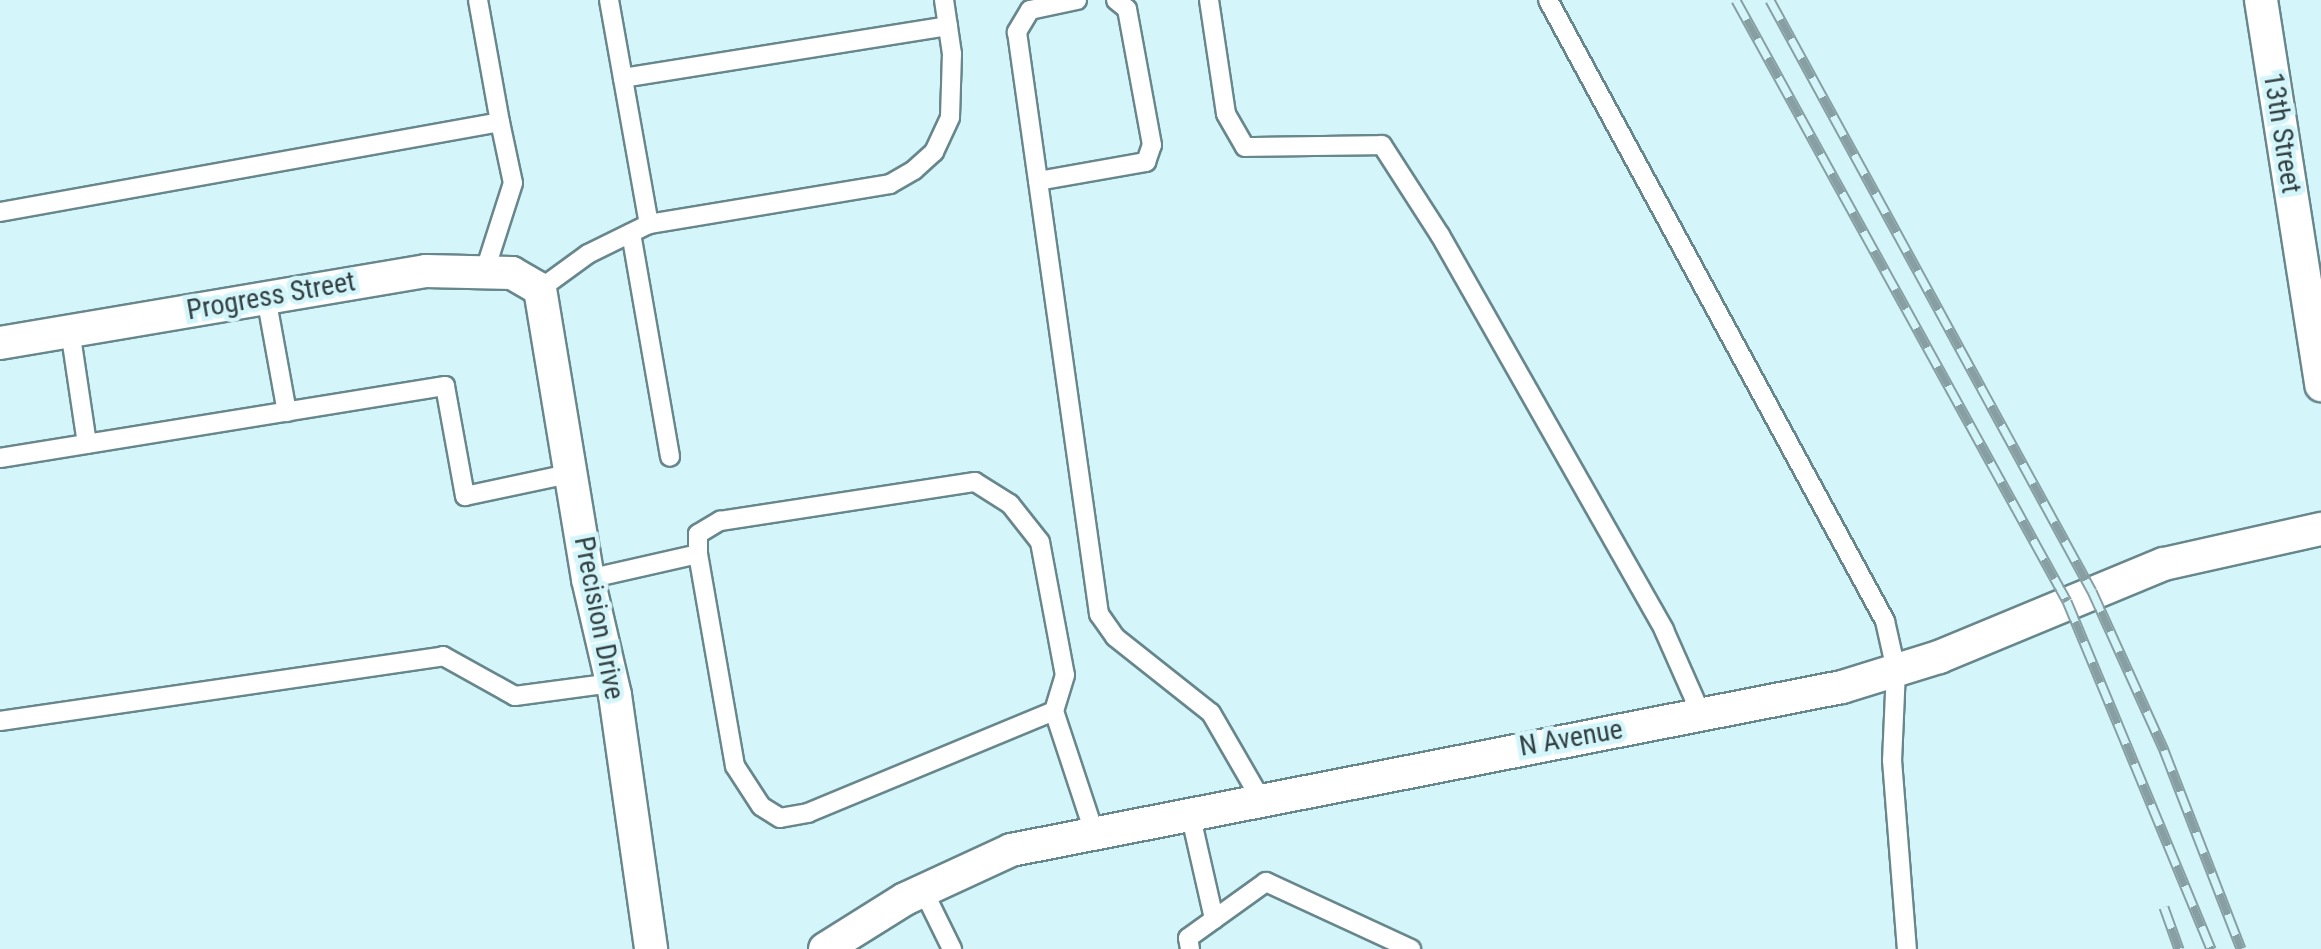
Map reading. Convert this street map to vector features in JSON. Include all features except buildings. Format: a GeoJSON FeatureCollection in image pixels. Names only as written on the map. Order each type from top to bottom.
{"type":"FeatureCollection","features":[{"type":"Feature","properties":{"kind":"street","name":"13th Street"},"geometry":{"type":"LineString","coordinates":[[2261,0],[2321,385]]}},
{"type":"Feature","properties":{"kind":"street","name":"Progress Street"},"geometry":{"type":"LineString","coordinates":[[0,343],[426,271],[512,272],[540,289]]}},
{"type":"Feature","properties":{"kind":"street","name":"Precision Drive"},"geometry":{"type":"LineString","coordinates":[[540,289],[588,579],[613,683],[651,949]]}},
{"type":"Feature","properties":{"kind":"street","name":"N Avenue"},"geometry":{"type":"LineString","coordinates":[[825,949],[923,890],[1011,850],[1260,798],[1702,716],[1896,670],[2164,564],[2321,529]]}},
{"type":"Feature","properties":{"kind":"lane"},"geometry":{"type":"LineString","coordinates":[[478,0],[513,184],[485,270]]}},
{"type":"Feature","properties":{"kind":"lane"},"geometry":{"type":"LineString","coordinates":[[609,0],[623,78],[670,458]]}},
{"type":"Feature","properties":{"kind":"lane"},"geometry":{"type":"LineString","coordinates":[[540,289],[640,228],[890,184],[914,170],[934,152],[950,117],[944,0]]}},
{"type":"Feature","properties":{"kind":"lane"},"geometry":{"type":"LineString","coordinates":[[1077,0],[1030,10],[1016,32],[1099,614],[1115,637],[1211,713],[1260,798]]}},
{"type":"Feature","properties":{"kind":"lane"},"geometry":{"type":"LineString","coordinates":[[1038,181],[1146,162],[1152,145],[1127,9],[1116,0]]}},
{"type":"Feature","properties":{"kind":"lane"},"geometry":{"type":"LineString","coordinates":[[1210,0],[1226,114],[1245,147],[1382,145],[1440,235],[1664,630],[1702,716]]}},
{"type":"Feature","properties":{"kind":"lane"},"geometry":{"type":"LineString","coordinates":[[1548,0],[1885,621],[1896,670],[1892,760],[1907,949]]}},
{"type":"Feature","properties":{"kind":"lane"},"geometry":{"type":"LineString","coordinates":[[623,78],[948,26]]}},
{"type":"Feature","properties":{"kind":"lane"},"geometry":{"type":"LineString","coordinates":[[0,212],[500,122]]}},
{"type":"Feature","properties":{"kind":"lane"},"geometry":{"type":"LineString","coordinates":[[266,297],[287,412]]}},
{"type":"Feature","properties":{"kind":"lane"},"geometry":{"type":"LineString","coordinates":[[70,330],[87,444]]}},
{"type":"Feature","properties":{"kind":"lane"},"geometry":{"type":"LineString","coordinates":[[0,458],[445,386],[465,496],[573,473]]}},
{"type":"Feature","properties":{"kind":"lane"},"geometry":{"type":"LineString","coordinates":[[1054,711],[808,813],[780,818],[742,785],[735,766],[698,554],[698,534],[720,521],[975,482],[1010,504],[1040,542],[1065,675],[1054,711],[1094,832]]}},
{"type":"Feature","properties":{"kind":"lane"},"geometry":{"type":"LineString","coordinates":[[588,579],[698,554]]}},
{"type":"Feature","properties":{"kind":"lane"},"geometry":{"type":"LineString","coordinates":[[0,721],[444,656],[514,696],[613,683]]}},
{"type":"Feature","properties":{"kind":"lane"},"geometry":{"type":"LineString","coordinates":[[1190,813],[1214,919]]}},
{"type":"Feature","properties":{"kind":"lane"},"geometry":{"type":"LineString","coordinates":[[1190,949],[1188,938],[1266,882],[1411,949]]}},
{"type":"Feature","properties":{"kind":"lane"},"geometry":{"type":"LineString","coordinates":[[923,890],[952,949]]}},
{"type":"Feature","properties":{"kind":"railway"},"geometry":{"type":"LineString","coordinates":[[1736,0],[2067,601],[2211,949]]}},
{"type":"Feature","properties":{"kind":"railway"},"geometry":{"type":"LineString","coordinates":[[1770,0],[2092,591],[2164,750],[2241,949]]}},
{"type":"Feature","properties":{"kind":"railway"},"geometry":{"type":"LineString","coordinates":[[2164,907],[2179,949]]}}]}
